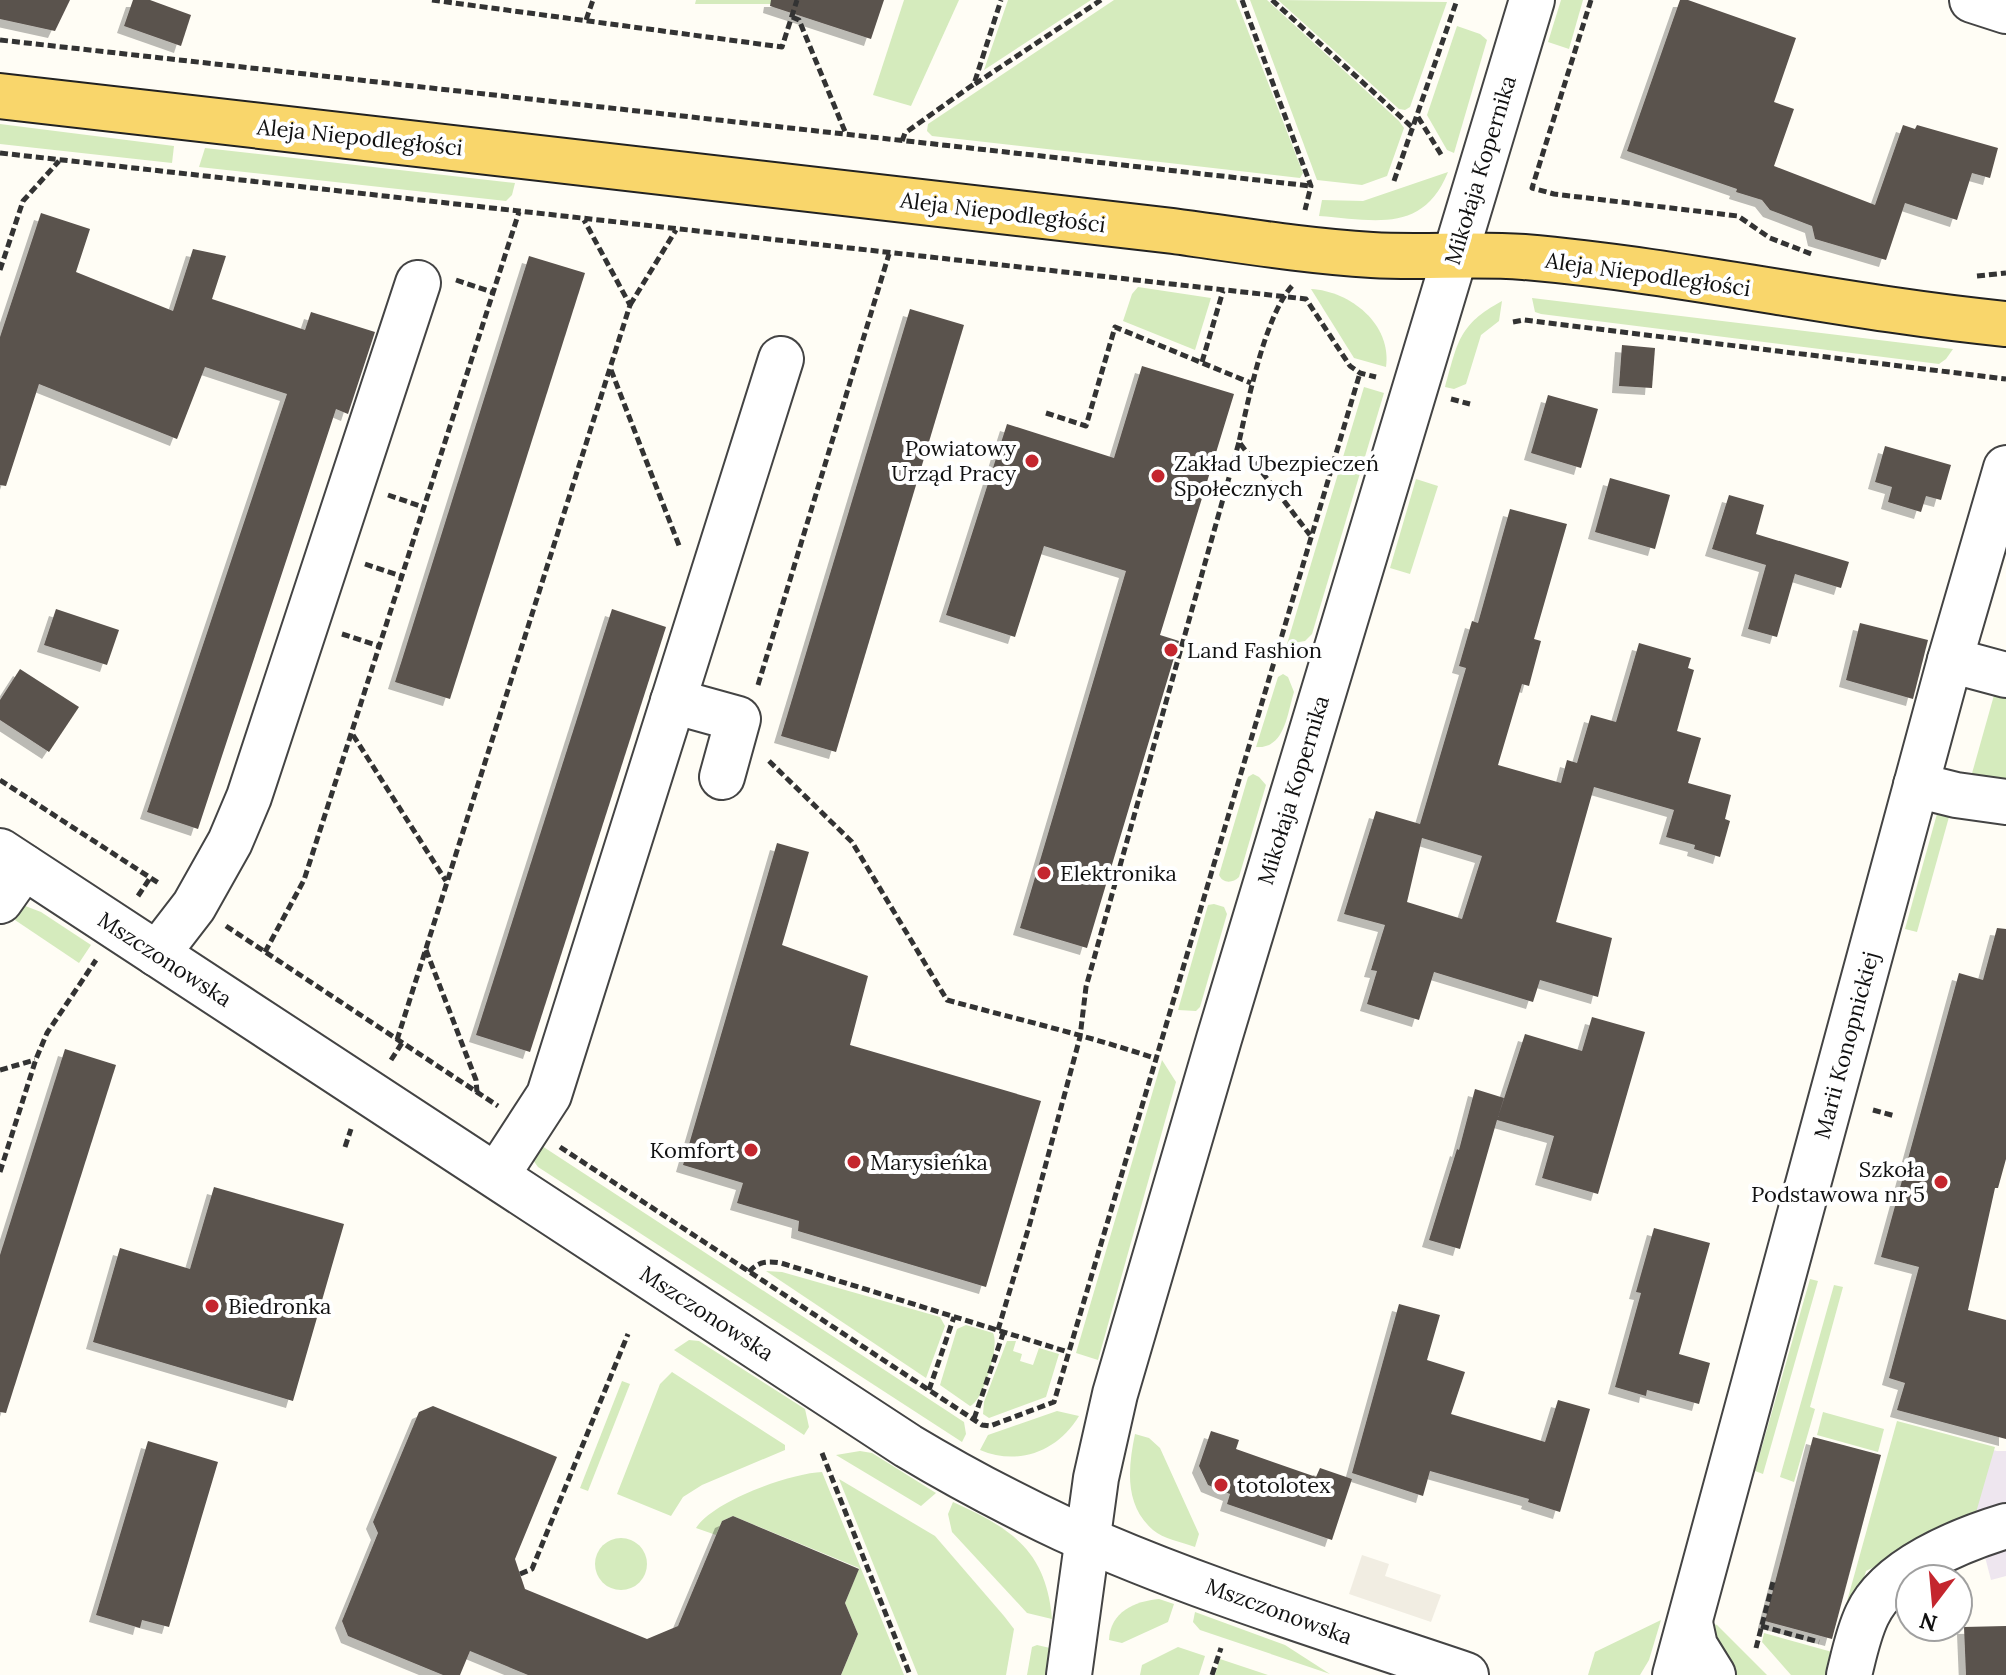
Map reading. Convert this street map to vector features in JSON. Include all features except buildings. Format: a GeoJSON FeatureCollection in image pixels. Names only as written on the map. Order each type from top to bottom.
{"type":"FeatureCollection","features":[{"type":"Feature","properties":{"kind":"main road","name":"Aleja Niepodległości"},"geometry":{"type":"LineString","coordinates":[[0,96],[1300,248],[1375,255],[1522,257],[1717,281],[1875,309],[2006,324]]}},
{"type":"Feature","properties":{"kind":"street","name":"Mikołaja Kopernika"},"geometry":{"type":"LineString","coordinates":[[1069,1675],[1096,1478],[1115,1394],[1232,994],[1532,0]]}},
{"type":"Feature","properties":{"kind":"street"},"geometry":{"type":"LineString","coordinates":[[1972,0],[2006,11]]}},
{"type":"Feature","properties":{"kind":"street"},"geometry":{"type":"LineString","coordinates":[[157,954],[194,906],[230,842],[249,797],[418,283]]}},
{"type":"Feature","properties":{"kind":"street"},"geometry":{"type":"LineString","coordinates":[[497,1175],[549,1095],[781,359]]}},
{"type":"Feature","properties":{"kind":"street","name":"Marii Konopnickiej"},"geometry":{"type":"LineString","coordinates":[[1675,1675],[1950,660],[2006,468]]}},
{"type":"Feature","properties":{"kind":"street"},"geometry":{"type":"LineString","coordinates":[[1950,660],[2006,675]]}},
{"type":"Feature","properties":{"kind":"street"},"geometry":{"type":"LineString","coordinates":[[673,701],[738,719],[722,777]]}},
{"type":"Feature","properties":{"kind":"street"},"geometry":{"type":"LineString","coordinates":[[1916,785],[1956,795],[2006,802]]}},
{"type":"Feature","properties":{"kind":"street","name":"Mszczonowska"},"geometry":{"type":"LineString","coordinates":[[8,873],[157,954],[908,1446],[956,1474],[1087,1539],[1213,1588],[1466,1675]]}},
{"type":"Feature","properties":{"kind":"street"},"geometry":{"type":"LineString","coordinates":[[1852,1663],[1867,1614],[1882,1593],[1908,1571],[1946,1549],[2006,1526]]}},
{"type":"Feature","properties":{"kind":"street"},"geometry":{"type":"LineString","coordinates":[[1690,1623],[1695,1646],[1713,1675]]}},
{"type":"Feature","properties":{"kind":"path"},"geometry":{"type":"LineString","coordinates":[[432,0],[782,47],[797,0]]}},
{"type":"Feature","properties":{"kind":"path"},"geometry":{"type":"LineString","coordinates":[[586,20],[593,0]]}},
{"type":"Feature","properties":{"kind":"path"},"geometry":{"type":"LineString","coordinates":[[974,84],[1001,0]]}},
{"type":"Feature","properties":{"kind":"path"},"geometry":{"type":"LineString","coordinates":[[902,141],[905,133],[974,84],[1101,0]]}},
{"type":"Feature","properties":{"kind":"path"},"geometry":{"type":"LineString","coordinates":[[1242,0],[1311,186],[1303,215]]}},
{"type":"Feature","properties":{"kind":"path"},"geometry":{"type":"LineString","coordinates":[[1272,0],[1413,128]]}},
{"type":"Feature","properties":{"kind":"path"},"geometry":{"type":"LineString","coordinates":[[1394,181],[1457,0]]}},
{"type":"Feature","properties":{"kind":"path"},"geometry":{"type":"LineString","coordinates":[[1591,0],[1532,188],[1554,194],[1738,216],[1770,238],[1815,255]]}},
{"type":"Feature","properties":{"kind":"path"},"geometry":{"type":"LineString","coordinates":[[792,17],[799,20],[847,135]]}},
{"type":"Feature","properties":{"kind":"path"},"geometry":{"type":"LineString","coordinates":[[0,40],[1311,186]]}},
{"type":"Feature","properties":{"kind":"path"},"geometry":{"type":"LineString","coordinates":[[1417,116],[1447,163]]}},
{"type":"Feature","properties":{"kind":"path"},"geometry":{"type":"LineString","coordinates":[[0,153],[1306,299],[1350,366],[1360,373],[1054,1402],[990,1426],[982,1425],[0,780]]}},
{"type":"Feature","properties":{"kind":"path"},"geometry":{"type":"LineString","coordinates":[[0,270],[23,201],[60,161]]}},
{"type":"Feature","properties":{"kind":"path"},"geometry":{"type":"LineString","coordinates":[[265,952],[304,880],[519,212]]}},
{"type":"Feature","properties":{"kind":"path"},"geometry":{"type":"LineString","coordinates":[[583,219],[630,305]]}},
{"type":"Feature","properties":{"kind":"path"},"geometry":{"type":"LineString","coordinates":[[387,1068],[400,1041],[426,949],[630,305],[676,230]]}},
{"type":"Feature","properties":{"kind":"path"},"geometry":{"type":"LineString","coordinates":[[755,693],[889,254]]}},
{"type":"Feature","properties":{"kind":"path"},"geometry":{"type":"LineString","coordinates":[[1963,276],[2006,273]]}},
{"type":"Feature","properties":{"kind":"path"},"geometry":{"type":"LineString","coordinates":[[1976,285],[1977,276]]}},
{"type":"Feature","properties":{"kind":"path"},"geometry":{"type":"LineString","coordinates":[[1202,362],[1223,291]]}},
{"type":"Feature","properties":{"kind":"path"},"geometry":{"type":"LineString","coordinates":[[974,1419],[1001,1331],[1080,1037],[1086,987],[1239,442],[1251,383],[1282,298]]}},
{"type":"Feature","properties":{"kind":"path"},"geometry":{"type":"LineString","coordinates":[[1513,322],[1524,320],[2006,379]]}},
{"type":"Feature","properties":{"kind":"path"},"geometry":{"type":"LineString","coordinates":[[1046,413],[1086,426],[1115,327],[1251,383]]}},
{"type":"Feature","properties":{"kind":"path"},"geometry":{"type":"LineString","coordinates":[[1239,442],[1310,535]]}},
{"type":"Feature","properties":{"kind":"path"},"geometry":{"type":"LineString","coordinates":[[352,734],[447,882]]}},
{"type":"Feature","properties":{"kind":"path"},"geometry":{"type":"LineString","coordinates":[[764,757],[852,842],[947,1000],[1104,1041],[1154,1058]]}},
{"type":"Feature","properties":{"kind":"path"},"geometry":{"type":"LineString","coordinates":[[426,949],[476,1080],[477,1092]]}},
{"type":"Feature","properties":{"kind":"path"},"geometry":{"type":"LineString","coordinates":[[0,1172],[47,1033],[85,977]]}},
{"type":"Feature","properties":{"kind":"path"},"geometry":{"type":"LineString","coordinates":[[0,1070],[36,1059]]}},
{"type":"Feature","properties":{"kind":"path"},"geometry":{"type":"LineString","coordinates":[[1873,1110],[1895,1116]]}},
{"type":"Feature","properties":{"kind":"path"},"geometry":{"type":"LineString","coordinates":[[749,1272],[755,1265],[768,1261],[781,1263],[1068,1352]]}},
{"type":"Feature","properties":{"kind":"path"},"geometry":{"type":"LineString","coordinates":[[929,1390],[954,1317]]}},
{"type":"Feature","properties":{"kind":"path"},"geometry":{"type":"LineString","coordinates":[[520,1574],[532,1569],[628,1334]]}},
{"type":"Feature","properties":{"kind":"path"},"geometry":{"type":"LineString","coordinates":[[822,1453],[910,1675]]}},
{"type":"Feature","properties":{"kind":"path"},"geometry":{"type":"LineString","coordinates":[[1756,1648],[1773,1582]]}},
{"type":"Feature","properties":{"kind":"path"},"geometry":{"type":"LineString","coordinates":[[1761,1626],[1852,1663]]}},
{"type":"Feature","properties":{"kind":"path"},"geometry":{"type":"LineString","coordinates":[[1212,1675],[1221,1648]]}},
{"type":"Feature","properties":{"kind":"shaded area"},"geometry":{"type":"Polygon","coordinates":[[[1955,1441],[2006,1451],[2006,1576],[1991,1580],[1955,1441]]]}},
{"type":"Feature","properties":{"kind":"shaded area"},"geometry":{"type":"Polygon","coordinates":[[[1362,1555],[1389,1564],[1385,1576],[1441,1595],[1431,1622],[1349,1594],[1362,1555]]]}},
{"type":"Feature","properties":{"kind":"green space"},"geometry":{"type":"Polygon","coordinates":[[[696,0],[790,0],[789,4],[695,4],[696,0]]]}},
{"type":"Feature","properties":{"kind":"green space"},"geometry":{"type":"Polygon","coordinates":[[[904,0],[959,0],[911,106],[873,95],[904,0]]]}},
{"type":"Feature","properties":{"kind":"green space"},"geometry":{"type":"Polygon","coordinates":[[[1008,0],[1091,0],[984,70],[1008,0]]]}},
{"type":"Feature","properties":{"kind":"green space"},"geometry":{"type":"Polygon","coordinates":[[[1114,0],[1236,0],[1303,173],[1300,178],[932,136],[927,131],[928,124],[1114,0]]]}},
{"type":"Feature","properties":{"kind":"green space"},"geometry":{"type":"Polygon","coordinates":[[[1250,0],[1267,0],[1399,121],[1404,128],[1387,176],[1362,185],[1317,180],[1250,0]]]}},
{"type":"Feature","properties":{"kind":"green space"},"geometry":{"type":"Polygon","coordinates":[[[1278,0],[1447,2],[1410,107],[1399,109],[1278,0]]]}},
{"type":"Feature","properties":{"kind":"green space"},"geometry":{"type":"Polygon","coordinates":[[[1561,0],[1583,0],[1569,49],[1548,42],[1561,0]]]}},
{"type":"Feature","properties":{"kind":"green space"},"geometry":{"type":"Polygon","coordinates":[[[1457,26],[1480,34],[1487,40],[1454,153],[1447,150],[1427,115],[1457,26]]]}},
{"type":"Feature","properties":{"kind":"green space"},"geometry":{"type":"Polygon","coordinates":[[[0,124],[174,146],[172,163],[0,144],[0,124]]]}},
{"type":"Feature","properties":{"kind":"green space"},"geometry":{"type":"Polygon","coordinates":[[[205,148],[515,183],[512,195],[506,201],[199,167],[205,148]]]}},
{"type":"Feature","properties":{"kind":"green space"},"geometry":{"type":"Polygon","coordinates":[[[1448,172],[1438,192],[1425,206],[1411,214],[1377,220],[1319,216],[1322,200],[1363,201],[1448,172]]]}},
{"type":"Feature","properties":{"kind":"green space"},"geometry":{"type":"Polygon","coordinates":[[[1138,287],[1211,298],[1195,350],[1123,321],[1132,294],[1138,287]]]}},
{"type":"Feature","properties":{"kind":"green space"},"geometry":{"type":"Polygon","coordinates":[[[1311,289],[1340,296],[1365,313],[1382,337],[1386,367],[1354,358],[1311,289]]]}},
{"type":"Feature","properties":{"kind":"green space"},"geometry":{"type":"Polygon","coordinates":[[[1532,298],[1953,349],[1939,364],[1541,314],[1535,312],[1532,298]]]}},
{"type":"Feature","properties":{"kind":"green space"},"geometry":{"type":"Polygon","coordinates":[[[1502,301],[1499,321],[1481,335],[1466,384],[1454,389],[1445,387],[1462,336],[1476,318],[1502,301]]]}},
{"type":"Feature","properties":{"kind":"green space"},"geometry":{"type":"Polygon","coordinates":[[[1364,387],[1384,393],[1312,634],[1305,641],[1287,644],[1364,387]]]}},
{"type":"Feature","properties":{"kind":"green space"},"geometry":{"type":"Polygon","coordinates":[[[1416,479],[1438,486],[1410,574],[1390,568],[1416,479]]]}},
{"type":"Feature","properties":{"kind":"green space"},"geometry":{"type":"Polygon","coordinates":[[[1283,674],[1288,677],[1294,692],[1287,720],[1273,742],[1256,747],[1278,677],[1283,674]]]}},
{"type":"Feature","properties":{"kind":"green space"},"geometry":{"type":"Polygon","coordinates":[[[1998,681],[2006,683],[2006,793],[1969,784],[1998,681]]]}},
{"type":"Feature","properties":{"kind":"green space"},"geometry":{"type":"Polygon","coordinates":[[[1253,774],[1266,785],[1239,877],[1226,881],[1219,875],[1248,777],[1253,774]]]}},
{"type":"Feature","properties":{"kind":"green space"},"geometry":{"type":"Polygon","coordinates":[[[1950,801],[1949,817],[1917,932],[1905,929],[1940,803],[1950,801]]]}},
{"type":"Feature","properties":{"kind":"green space"},"geometry":{"type":"Polygon","coordinates":[[[20,904],[41,912],[91,945],[79,963],[6,914],[20,904]]]}},
{"type":"Feature","properties":{"kind":"green space"},"geometry":{"type":"Polygon","coordinates":[[[1208,905],[1224,907],[1227,914],[1200,1007],[1196,1011],[1178,1010],[1208,905]]]}},
{"type":"Feature","properties":{"kind":"green space"},"geometry":{"type":"Polygon","coordinates":[[[1162,1060],[1176,1082],[1098,1360],[1076,1353],[1162,1060]]]}},
{"type":"Feature","properties":{"kind":"green space"},"geometry":{"type":"Polygon","coordinates":[[[539,1144],[964,1422],[966,1434],[962,1442],[538,1167],[533,1160],[539,1144]]]}},
{"type":"Feature","properties":{"kind":"green space"},"geometry":{"type":"Polygon","coordinates":[[[766,1271],[782,1272],[940,1317],[945,1326],[926,1378],[766,1271]]]}},
{"type":"Feature","properties":{"kind":"green space"},"geometry":{"type":"Polygon","coordinates":[[[1810,1279],[1818,1281],[1763,1474],[1755,1471],[1810,1279]]]}},
{"type":"Feature","properties":{"kind":"green space"},"geometry":{"type":"Polygon","coordinates":[[[1834,1285],[1843,1287],[1810,1407],[1815,1409],[1794,1482],[1780,1477],[1834,1285]]]}},
{"type":"Feature","properties":{"kind":"green space"},"geometry":{"type":"Polygon","coordinates":[[[966,1325],[993,1333],[995,1340],[985,1384],[970,1406],[940,1385],[957,1329],[966,1325]]]}},
{"type":"Feature","properties":{"kind":"green space"},"geometry":{"type":"Polygon","coordinates":[[[689,1340],[699,1341],[805,1409],[809,1427],[804,1435],[674,1350],[689,1340]]]}},
{"type":"Feature","properties":{"kind":"green space"},"geometry":{"type":"Polygon","coordinates":[[[1007,1341],[1016,1341],[1013,1351],[1022,1354],[1020,1361],[1033,1365],[1039,1348],[1059,1354],[1046,1397],[989,1418],[983,1414],[984,1402],[1007,1341]]]}},
{"type":"Feature","properties":{"kind":"green space"},"geometry":{"type":"Polygon","coordinates":[[[672,1372],[785,1445],[785,1450],[702,1485],[683,1497],[671,1516],[617,1494],[660,1384],[672,1372]]]}},
{"type":"Feature","properties":{"kind":"green space"},"geometry":{"type":"Polygon","coordinates":[[[622,1381],[630,1384],[588,1491],[580,1488],[622,1381]]]}},
{"type":"Feature","properties":{"kind":"green space"},"geometry":{"type":"Polygon","coordinates":[[[1057,1411],[1079,1416],[1060,1439],[1048,1447],[1022,1456],[994,1455],[980,1450],[988,1435],[1057,1411]]]}},
{"type":"Feature","properties":{"kind":"green space"},"geometry":{"type":"Polygon","coordinates":[[[1823,1412],[1884,1429],[1878,1452],[1817,1435],[1823,1412]]]}},
{"type":"Feature","properties":{"kind":"green space"},"geometry":{"type":"Polygon","coordinates":[[[1897,1421],[1995,1447],[1975,1516],[1866,1571],[1845,1643],[1836,1641],[1897,1421]]]}},
{"type":"Feature","properties":{"kind":"green space"},"geometry":{"type":"Polygon","coordinates":[[[1135,1434],[1149,1438],[1160,1448],[1199,1534],[1195,1547],[1157,1533],[1137,1509],[1130,1485],[1135,1434]]]}},
{"type":"Feature","properties":{"kind":"green space"},"geometry":{"type":"Polygon","coordinates":[[[860,1451],[872,1453],[936,1493],[921,1506],[836,1455],[860,1451]]]}},
{"type":"Feature","properties":{"kind":"green space"},"geometry":{"type":"Polygon","coordinates":[[[822,1472],[904,1675],[841,1675],[858,1634],[845,1603],[859,1568],[733,1516],[722,1521],[716,1535],[696,1528],[718,1508],[754,1490],[792,1477],[822,1472]]]}},
{"type":"Feature","properties":{"kind":"green space"},"geometry":{"type":"Polygon","coordinates":[[[839,1479],[935,1536],[1004,1616],[1014,1629],[1006,1675],[918,1675],[839,1479]]]}},
{"type":"Feature","properties":{"kind":"green space"},"geometry":{"type":"Polygon","coordinates":[[[953,1502],[1009,1533],[1034,1559],[1048,1595],[1052,1619],[1027,1613],[952,1532],[948,1514],[953,1502]]]}},
{"type":"Feature","properties":{"kind":"green space"},"geometry":{"type":"Polygon","coordinates":[[[621,1538],[640,1545],[647,1564],[640,1583],[621,1590],[602,1583],[595,1564],[602,1545],[621,1538]]]}},
{"type":"Feature","properties":{"kind":"green space"},"geometry":{"type":"Polygon","coordinates":[[[1159,1599],[1174,1604],[1168,1622],[1122,1643],[1109,1640],[1114,1622],[1125,1610],[1141,1602],[1159,1599]]]}},
{"type":"Feature","properties":{"kind":"green space"},"geometry":{"type":"Polygon","coordinates":[[[1195,1612],[1285,1645],[1330,1674],[1200,1630],[1193,1622],[1195,1612]]]}},
{"type":"Feature","properties":{"kind":"green space"},"geometry":{"type":"Polygon","coordinates":[[[1661,1620],[1649,1660],[1640,1675],[1588,1675],[1595,1652],[1661,1620]]]}},
{"type":"Feature","properties":{"kind":"green space"},"geometry":{"type":"Polygon","coordinates":[[[1707,1622],[1717,1625],[1767,1675],[1725,1675],[1707,1622]]]}},
{"type":"Feature","properties":{"kind":"green space"},"geometry":{"type":"Polygon","coordinates":[[[1764,1633],[1843,1655],[1837,1675],[1791,1675],[1762,1642],[1764,1633]]]}},
{"type":"Feature","properties":{"kind":"green space"},"geometry":{"type":"Polygon","coordinates":[[[1032,1647],[1050,1648],[1045,1675],[1027,1675],[1032,1647]]]}},
{"type":"Feature","properties":{"kind":"green space"},"geometry":{"type":"Polygon","coordinates":[[[1178,1647],[1205,1656],[1199,1675],[1140,1675],[1142,1665],[1178,1647]]]}},
{"type":"Feature","properties":{"kind":"green space"},"geometry":{"type":"Polygon","coordinates":[[[1220,1659],[1268,1675],[1215,1675],[1220,1659]]]}},
{"type":"Feature","properties":{"kind":"place","name":"Powiatowy Urząd Pracy"},"geometry":{"type":"Point","coordinates":[1032,461]}},
{"type":"Feature","properties":{"kind":"place","name":"Zakład Ubezpieczeń Społecznych"},"geometry":{"type":"Point","coordinates":[1158,476]}},
{"type":"Feature","properties":{"kind":"place","name":"Land Fashion"},"geometry":{"type":"Point","coordinates":[1171,650]}},
{"type":"Feature","properties":{"kind":"place","name":"Elektronika"},"geometry":{"type":"Point","coordinates":[1044,873]}},
{"type":"Feature","properties":{"kind":"place","name":"Komfort"},"geometry":{"type":"Point","coordinates":[751,1150]}},
{"type":"Feature","properties":{"kind":"place","name":"Marysieńka"},"geometry":{"type":"Point","coordinates":[854,1162]}},
{"type":"Feature","properties":{"kind":"place","name":"Szkoła Podstawowa nr 5"},"geometry":{"type":"Point","coordinates":[1941,1182]}},
{"type":"Feature","properties":{"kind":"place","name":"Biedronka"},"geometry":{"type":"Point","coordinates":[212,1306]}},
{"type":"Feature","properties":{"kind":"place","name":"totolotex"},"geometry":{"type":"Point","coordinates":[1221,1485]}}]}
